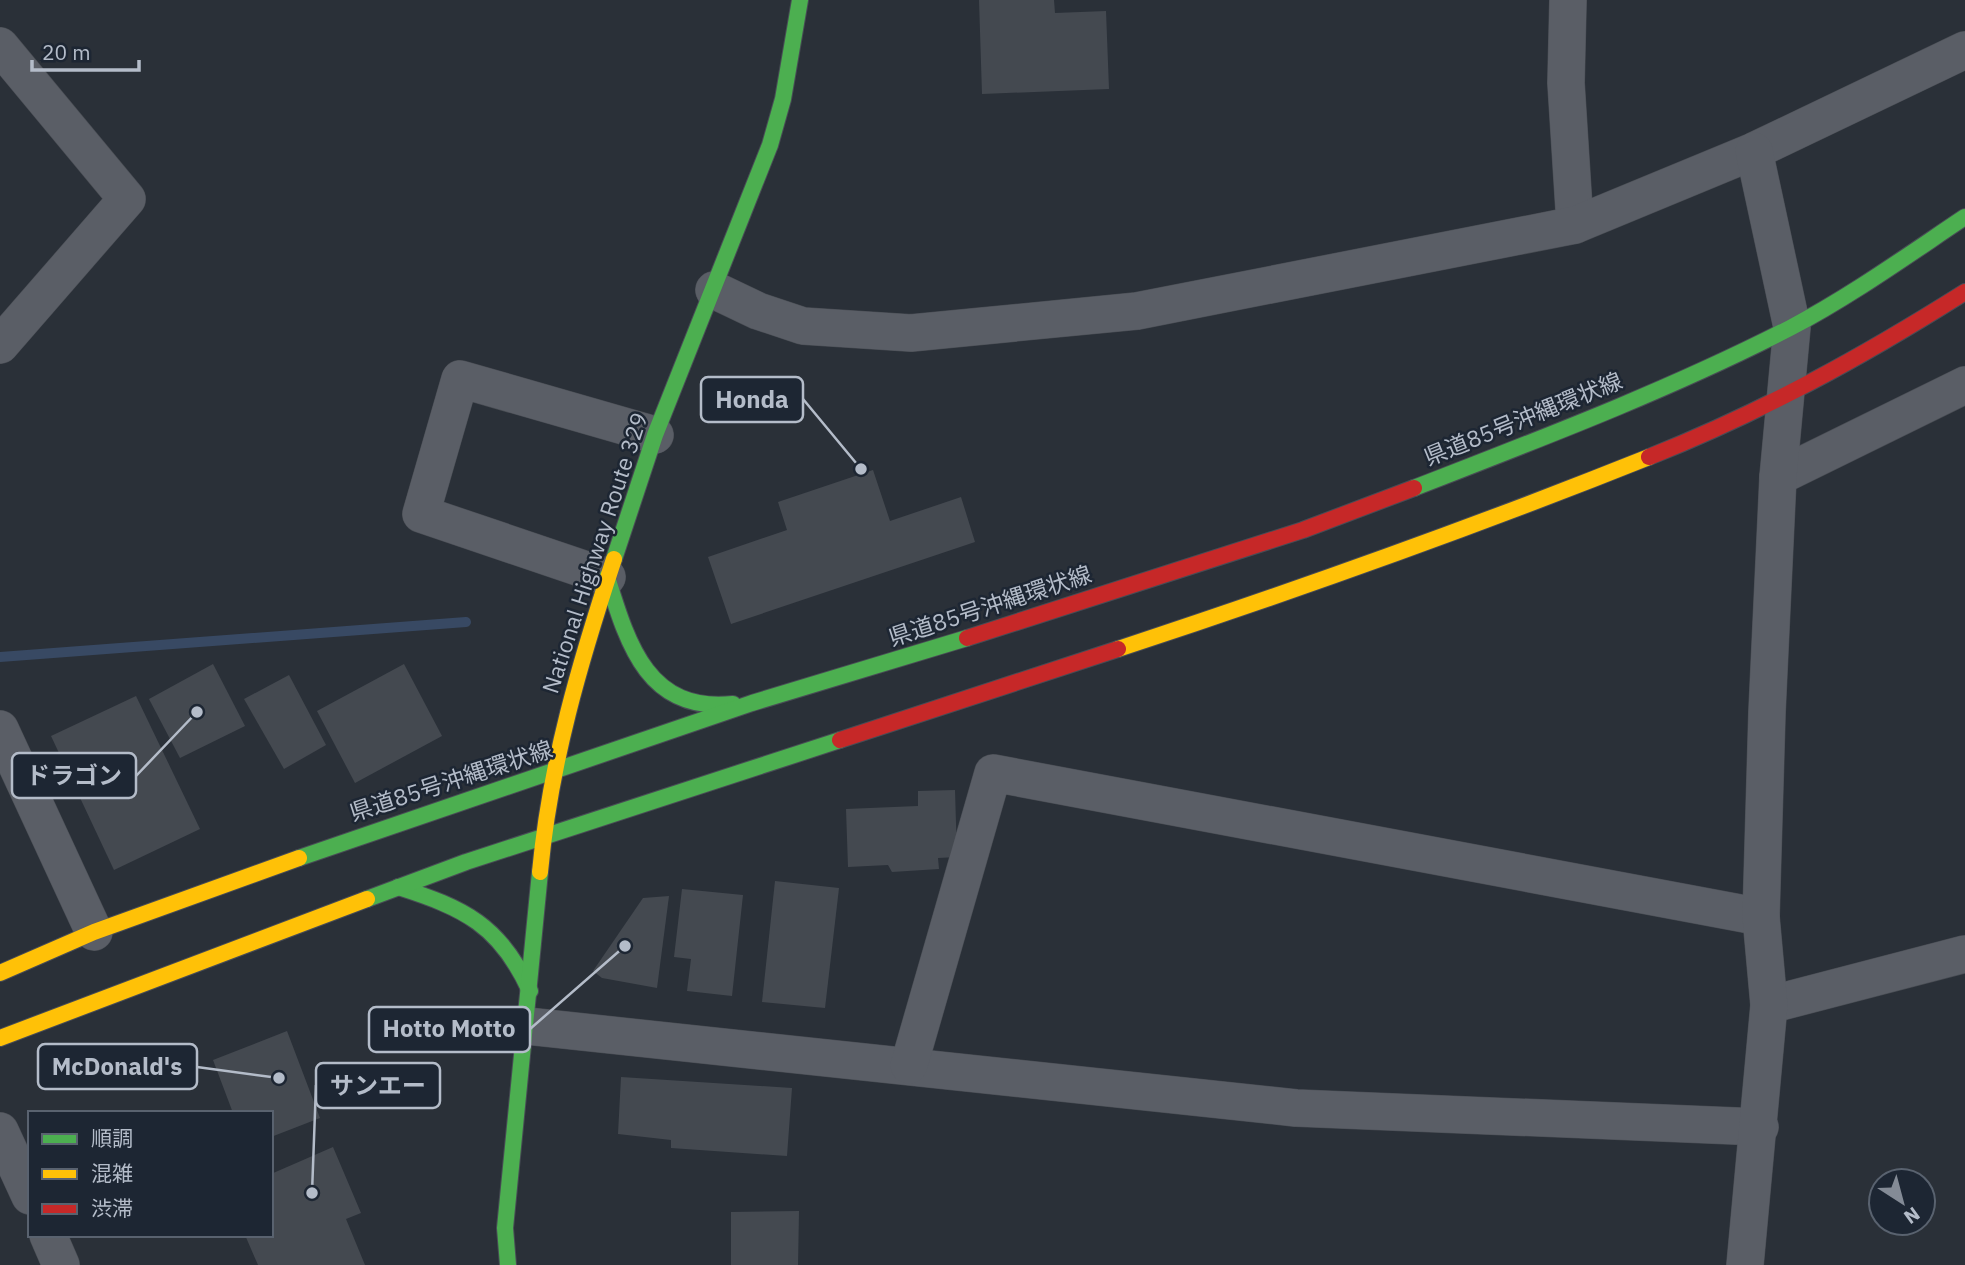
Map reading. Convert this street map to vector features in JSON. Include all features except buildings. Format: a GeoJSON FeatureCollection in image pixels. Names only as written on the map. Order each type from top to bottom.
{"type":"FeatureCollection","features":[{"type":"Feature","properties":{"kind":"main road","name":"National Highway Route 329"},"geometry":{"type":"LineString","coordinates":[[508,1265],[505,1228],[528,1008],[542,836],[553,772],[577,671],[655,435],[770,145],[783,99],[800,0]]}},
{"type":"Feature","properties":{"kind":"main road","name":"県道85号沖縄環状線"},"geometry":{"type":"LineString","coordinates":[[0,973],[94,932],[380,828],[752,703],[937,648],[1303,530],[1481,462],[1659,388],[1792,327],[1844,297],[1965,217]]}},
{"type":"Feature","properties":{"kind":"main road"},"geometry":{"type":"LineString","coordinates":[[0,1038],[115,992],[542,836],[1268,599],[1503,515],[1728,426],[1871,351],[1965,292]]}},
{"type":"Feature","properties":{"kind":"main road"},"geometry":{"type":"LineString","coordinates":[[607,577],[619,617],[651,677],[675,696],[698,706],[752,703]]}},
{"type":"Feature","properties":{"kind":"main road"},"geometry":{"type":"LineString","coordinates":[[398,887],[444,900],[473,916],[499,938],[521,967],[528,1008]]}},
{"type":"Feature","properties":{"kind":"street"},"geometry":{"type":"LineString","coordinates":[[1568,0],[1566,83],[1575,225]]}},
{"type":"Feature","properties":{"kind":"street"},"geometry":{"type":"LineString","coordinates":[[0,46],[127,199],[0,345]]}},
{"type":"Feature","properties":{"kind":"street"},"geometry":{"type":"LineString","coordinates":[[714,290],[758,311],[803,326],[911,333],[1137,310],[1575,225],[1754,151],[1965,50]]}},
{"type":"Feature","properties":{"kind":"street"},"geometry":{"type":"LineString","coordinates":[[1745,1265],[1760,1127],[1769,1005],[1761,917],[1777,477],[1792,327],[1754,151]]}},
{"type":"Feature","properties":{"kind":"street"},"geometry":{"type":"LineString","coordinates":[[607,577],[421,514],[460,379],[655,435]]}},
{"type":"Feature","properties":{"kind":"street"},"geometry":{"type":"LineString","coordinates":[[1777,477],[1965,385]]}},
{"type":"Feature","properties":{"kind":"street"},"geometry":{"type":"LineString","coordinates":[[0,729],[94,932]]}},
{"type":"Feature","properties":{"kind":"street"},"geometry":{"type":"LineString","coordinates":[[909,1065],[993,774],[1761,917]]}},
{"type":"Feature","properties":{"kind":"street"},"geometry":{"type":"LineString","coordinates":[[1769,1005],[1965,954]]}},
{"type":"Feature","properties":{"kind":"street"},"geometry":{"type":"LineString","coordinates":[[528,1008],[909,1065],[1296,1108],[1760,1127]]}},
{"type":"Feature","properties":{"kind":"street"},"geometry":{"type":"LineString","coordinates":[[0,1131],[28,1192]]}},
{"type":"Feature","properties":{"kind":"street"},"geometry":{"type":"LineString","coordinates":[[49,1237],[61,1265]]}},
{"type":"Feature","properties":{"kind":"waterway"},"geometry":{"type":"LineString","coordinates":[[0,657],[466,622]]}},
{"type":"Feature","properties":{"kind":"traffic: fast"},"geometry":{"type":"LineString","coordinates":[[614,559],[655,435],[770,145],[783,99],[800,0]]}},
{"type":"Feature","properties":{"kind":"traffic: fast"},"geometry":{"type":"LineString","coordinates":[[1414,488],[1604,413],[1744,351],[1835,303],[1965,217]]}},
{"type":"Feature","properties":{"kind":"traffic: fast"},"geometry":{"type":"LineString","coordinates":[[607,577],[634,649],[661,686],[680,698],[704,704],[733,704]]}},
{"type":"Feature","properties":{"kind":"traffic: fast"},"geometry":{"type":"LineString","coordinates":[[299,858],[752,703],[967,638]]}},
{"type":"Feature","properties":{"kind":"traffic: fast"},"geometry":{"type":"LineString","coordinates":[[367,899],[466,862],[840,740]]}},
{"type":"Feature","properties":{"kind":"traffic: fast"},"geometry":{"type":"LineString","coordinates":[[508,1265],[505,1228],[540,872]]}},
{"type":"Feature","properties":{"kind":"traffic: fast"},"geometry":{"type":"LineString","coordinates":[[398,887],[442,903],[477,922],[506,950],[530,991]]}},
{"type":"Feature","properties":{"kind":"traffic: slow"},"geometry":{"type":"LineString","coordinates":[[1118,649],[1385,557],[1649,457]]}},
{"type":"Feature","properties":{"kind":"traffic: slow"},"geometry":{"type":"LineString","coordinates":[[540,872],[551,792],[568,713],[614,559]]}},
{"type":"Feature","properties":{"kind":"traffic: slow"},"geometry":{"type":"LineString","coordinates":[[0,973],[94,932],[299,858]]}},
{"type":"Feature","properties":{"kind":"traffic: slow"},"geometry":{"type":"LineString","coordinates":[[0,1038],[367,899]]}},
{"type":"Feature","properties":{"kind":"traffic: jam"},"geometry":{"type":"LineString","coordinates":[[1649,457],[1691,440],[1811,382],[1965,292]]}},
{"type":"Feature","properties":{"kind":"traffic: jam"},"geometry":{"type":"LineString","coordinates":[[967,638],[1303,530],[1414,488]]}},
{"type":"Feature","properties":{"kind":"traffic: jam"},"geometry":{"type":"LineString","coordinates":[[840,740],[1118,649]]}},
{"type":"Feature","properties":{"kind":"place","name":"Honda"},"geometry":{"type":"Point","coordinates":[861,469]}},
{"type":"Feature","properties":{"kind":"place","name":"ドラゴン"},"geometry":{"type":"Point","coordinates":[197,712]}},
{"type":"Feature","properties":{"kind":"place","name":"Hotto Motto"},"geometry":{"type":"Point","coordinates":[625,946]}},
{"type":"Feature","properties":{"kind":"place","name":"McDonald's"},"geometry":{"type":"Point","coordinates":[279,1078]}},
{"type":"Feature","properties":{"kind":"place","name":"サンエー"},"geometry":{"type":"Point","coordinates":[312,1193]}}]}
